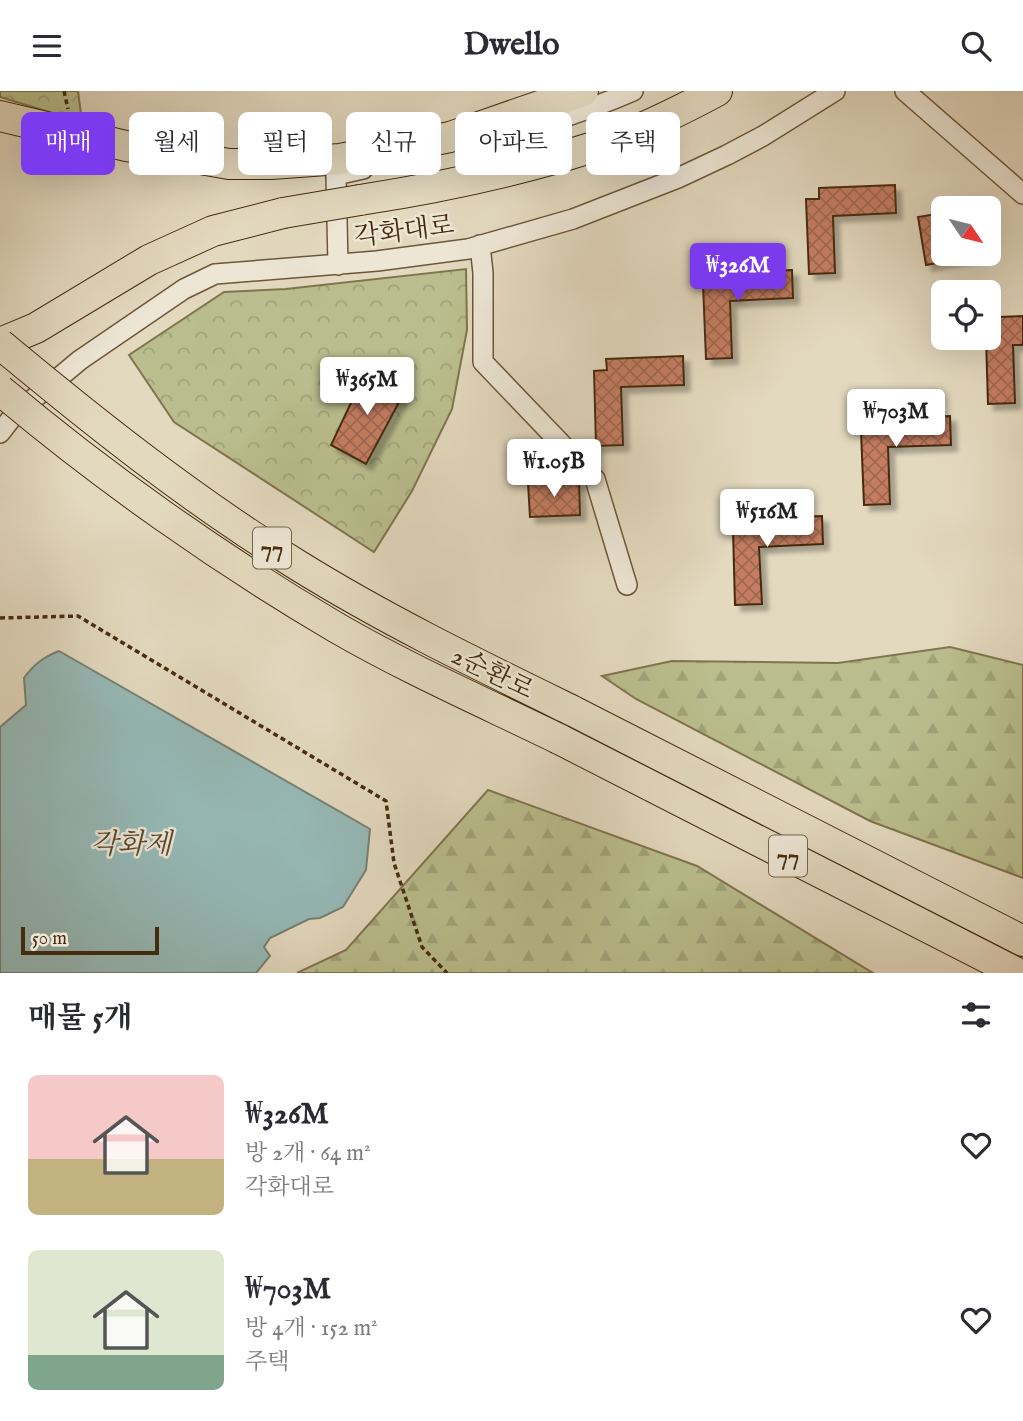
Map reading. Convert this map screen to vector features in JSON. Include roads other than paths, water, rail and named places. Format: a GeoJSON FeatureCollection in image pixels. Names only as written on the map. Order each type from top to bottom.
{"type":"FeatureCollection","features":[{"type":"Feature","properties":{"kind":"highway"},"geometry":{"type":"LineString","coordinates":[[0,116],[126,146],[229,164],[271,165],[340,159],[450,137],[583,91]]}},
{"type":"Feature","properties":{"kind":"highway"},"geometry":{"type":"LineString","coordinates":[[0,343],[36,328],[149,260],[213,231],[284,213],[446,187],[591,148],[664,119],[717,91]]}},
{"type":"Feature","properties":{"kind":"highway","name":"2순환로"},"geometry":{"type":"LineString","coordinates":[[0,343],[76,407],[186,491],[298,565],[419,636],[571,710],[1023,941]]}},
{"type":"Feature","properties":{"kind":"highway","name":"2순환로"},"geometry":{"type":"LineString","coordinates":[[0,390],[43,426],[260,582],[339,629],[1017,973]]}},
{"type":"Feature","properties":{"kind":"street"},"geometry":{"type":"LineString","coordinates":[[338,265],[336,175],[508,135],[595,107],[633,91]]}},
{"type":"Feature","properties":{"kind":"street","name":"각화대로"},"geometry":{"type":"LineString","coordinates":[[0,433],[14,415],[80,360],[202,279],[215,274],[377,261],[480,245],[573,219],[678,178],[763,136],[835,91]]}},
{"type":"Feature","properties":{"kind":"street"},"geometry":{"type":"LineString","coordinates":[[905,91],[1023,194]]}},
{"type":"Feature","properties":{"kind":"street"},"geometry":{"type":"LineString","coordinates":[[480,245],[483,362],[595,479],[626,585]]}},
{"type":"Feature","properties":{"kind":"water","name":"각화제"},"geometry":{"type":"Polygon","coordinates":[[[59,651],[370,829],[366,870],[343,907],[320,918],[309,919],[270,938],[264,947],[270,956],[256,973],[0,973],[0,727],[26,705],[24,678],[40,661],[59,651]]]}}]}
